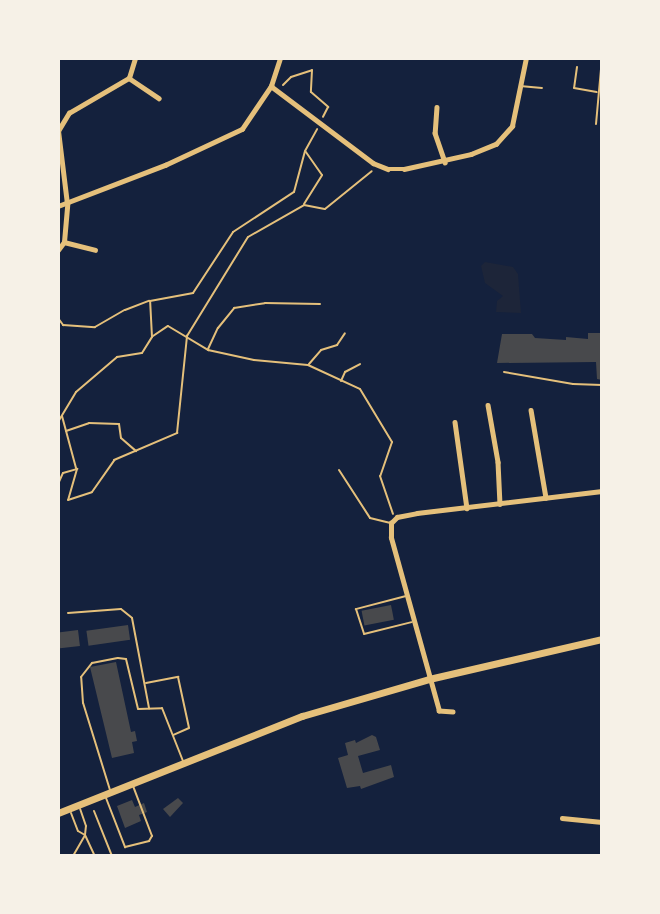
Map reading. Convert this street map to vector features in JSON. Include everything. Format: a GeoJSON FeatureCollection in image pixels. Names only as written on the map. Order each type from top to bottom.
{"type":"FeatureCollection","features":[{"type":"Feature","properties":{"kind":"main road"},"geometry":{"type":"LineString","coordinates":[[58,813],[183,761],[302,716],[429,679],[602,639]]}},
{"type":"Feature","properties":{"kind":"street"},"geometry":{"type":"LineString","coordinates":[[58,250],[64,242],[67,204],[58,145],[62,121],[69,113],[129,78],[135,58]]}},
{"type":"Feature","properties":{"kind":"street"},"geometry":{"type":"LineString","coordinates":[[58,206],[242,129],[271,86],[280,58]]}},
{"type":"Feature","properties":{"kind":"street"},"geometry":{"type":"LineString","coordinates":[[271,86],[379,165],[404,169],[444,162],[496,144],[506,134],[515,113],[526,58]]}},
{"type":"Feature","properties":{"kind":"street"},"geometry":{"type":"LineString","coordinates":[[129,78],[159,99]]}},
{"type":"Feature","properties":{"kind":"street"},"geometry":{"type":"LineString","coordinates":[[437,107],[435,132],[444,162]]}},
{"type":"Feature","properties":{"kind":"street"},"geometry":{"type":"LineString","coordinates":[[64,242],[95,250]]}},
{"type":"Feature","properties":{"kind":"street"},"geometry":{"type":"LineString","coordinates":[[488,405],[496,446],[499,503]]}},
{"type":"Feature","properties":{"kind":"street"},"geometry":{"type":"LineString","coordinates":[[531,410],[546,498]]}},
{"type":"Feature","properties":{"kind":"street"},"geometry":{"type":"LineString","coordinates":[[455,422],[467,509]]}},
{"type":"Feature","properties":{"kind":"street"},"geometry":{"type":"LineString","coordinates":[[453,712],[439,711],[391,538],[391,523],[397,517],[417,513],[602,491]]}},
{"type":"Feature","properties":{"kind":"street"},"geometry":{"type":"LineString","coordinates":[[562,818],[602,822]]}},
{"type":"Feature","properties":{"kind":"lane"},"geometry":{"type":"LineString","coordinates":[[596,124],[602,58]]}},
{"type":"Feature","properties":{"kind":"lane"},"geometry":{"type":"LineString","coordinates":[[577,67],[574,88],[598,92]]}},
{"type":"Feature","properties":{"kind":"lane"},"geometry":{"type":"LineString","coordinates":[[519,86],[542,88]]}},
{"type":"Feature","properties":{"kind":"lane"},"geometry":{"type":"LineString","coordinates":[[504,372],[573,384],[602,385]]}},
{"type":"Feature","properties":{"kind":"lane"},"geometry":{"type":"LineString","coordinates":[[339,470],[370,518],[391,523]]}},
{"type":"Feature","properties":{"kind":"lane"},"geometry":{"type":"LineString","coordinates":[[406,596],[356,609],[363,634],[413,622]]}},
{"type":"Feature","properties":{"kind":"lane"},"geometry":{"type":"LineString","coordinates":[[68,613],[121,610],[132,618],[149,709]]}},
{"type":"Feature","properties":{"kind":"lane"},"geometry":{"type":"LineString","coordinates":[[132,783],[152,836],[149,841],[125,848],[83,703],[81,677],[92,663],[126,659],[138,709],[162,708],[183,761]]}},
{"type":"Feature","properties":{"kind":"lane"},"geometry":{"type":"LineString","coordinates":[[145,683],[178,677],[188,728],[173,735]]}},
{"type":"Feature","properties":{"kind":"lane"},"geometry":{"type":"LineString","coordinates":[[73,856],[85,835],[86,826],[78,805]]}},
{"type":"Feature","properties":{"kind":"lane"},"geometry":{"type":"LineString","coordinates":[[69,808],[78,831],[85,835],[95,856]]}},
{"type":"Feature","properties":{"kind":"path"},"geometry":{"type":"LineString","coordinates":[[283,85],[291,77],[312,71],[311,92],[328,107],[325,114]]}},
{"type":"Feature","properties":{"kind":"path"},"geometry":{"type":"LineString","coordinates":[[58,318],[63,326],[95,327],[125,310],[150,301],[193,293],[233,232],[294,192],[305,151],[321,121]]}},
{"type":"Feature","properties":{"kind":"path"},"geometry":{"type":"LineString","coordinates":[[62,416],[77,469],[68,500],[92,492],[114,460],[177,433],[187,336],[248,237],[304,205],[322,175],[305,151]]}},
{"type":"Feature","properties":{"kind":"path"},"geometry":{"type":"LineString","coordinates":[[304,205],[325,209],[379,165]]}},
{"type":"Feature","properties":{"kind":"path"},"geometry":{"type":"LineString","coordinates":[[150,301],[152,337]]}},
{"type":"Feature","properties":{"kind":"path"},"geometry":{"type":"LineString","coordinates":[[208,350],[218,328],[234,308],[265,303],[320,304]]}},
{"type":"Feature","properties":{"kind":"path"},"geometry":{"type":"LineString","coordinates":[[58,422],[76,392],[117,357],[142,353],[152,337],[168,326],[208,350],[254,360],[308,365],[359,389],[392,442],[380,476],[393,514]]}},
{"type":"Feature","properties":{"kind":"path"},"geometry":{"type":"LineString","coordinates":[[308,365],[321,350],[337,345],[345,333]]}},
{"type":"Feature","properties":{"kind":"path"},"geometry":{"type":"LineString","coordinates":[[341,382],[345,372],[360,364]]}},
{"type":"Feature","properties":{"kind":"path"},"geometry":{"type":"LineString","coordinates":[[66,431],[89,423],[119,424],[121,438],[136,451]]}},
{"type":"Feature","properties":{"kind":"path"},"geometry":{"type":"LineString","coordinates":[[58,484],[63,473],[77,469]]}},
{"type":"Feature","properties":{"kind":"path"},"geometry":{"type":"LineString","coordinates":[[94,811],[112,856]]}},
{"type":"Feature","properties":{"kind":"shaded area"},"geometry":{"type":"Polygon","coordinates":[[[485,262],[513,267],[518,274],[521,313],[496,312],[497,301],[503,296],[485,283],[481,266],[485,262]]]}},
{"type":"Feature","properties":{"kind":"building"},"geometry":{"type":"Polygon","coordinates":[[[588,333],[602,333],[602,380],[597,379],[596,362],[497,363],[502,334],[532,334],[535,338],[566,340],[566,337],[588,339],[588,333]]]}},
{"type":"Feature","properties":{"kind":"building"},"geometry":{"type":"Polygon","coordinates":[[[391,605],[394,620],[364,625],[362,611],[391,605]]]}},
{"type":"Feature","properties":{"kind":"building"},"geometry":{"type":"Polygon","coordinates":[[[128,625],[130,640],[88,646],[86,631],[128,625]]]}},
{"type":"Feature","properties":{"kind":"building"},"geometry":{"type":"Polygon","coordinates":[[[78,630],[80,646],[60,648],[58,632],[78,630]]]}},
{"type":"Feature","properties":{"kind":"building"},"geometry":{"type":"Polygon","coordinates":[[[116,662],[131,732],[135,731],[137,741],[132,742],[134,753],[112,758],[90,667],[116,662]]]}},
{"type":"Feature","properties":{"kind":"building"},"geometry":{"type":"Polygon","coordinates":[[[372,735],[376,737],[380,750],[358,756],[363,773],[391,765],[394,777],[361,789],[360,786],[347,788],[338,758],[348,755],[345,743],[355,740],[356,743],[372,735]]]}},
{"type":"Feature","properties":{"kind":"building"},"geometry":{"type":"Polygon","coordinates":[[[178,798],[183,803],[170,817],[163,809],[178,798]]]}},
{"type":"Feature","properties":{"kind":"building"},"geometry":{"type":"Polygon","coordinates":[[[132,800],[135,807],[144,803],[147,812],[139,815],[141,821],[125,828],[117,806],[132,800]]]}}]}
